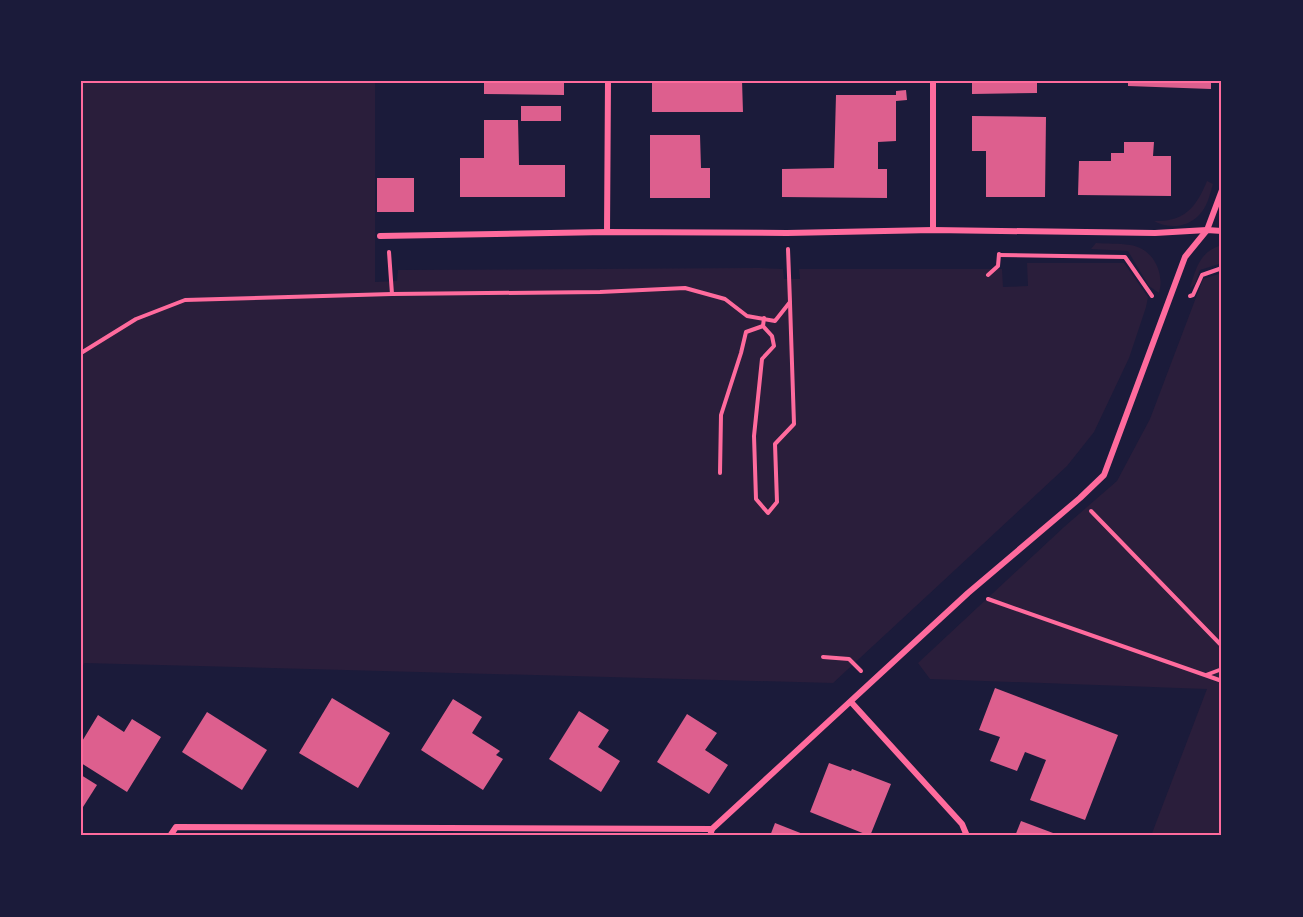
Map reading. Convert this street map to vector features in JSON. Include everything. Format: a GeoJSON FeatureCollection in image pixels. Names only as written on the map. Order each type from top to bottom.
{"type":"FeatureCollection","features":[{"type":"Feature","properties":{"kind":"street"},"geometry":{"type":"LineString","coordinates":[[607,232],[608,81]]}},
{"type":"Feature","properties":{"kind":"street"},"geometry":{"type":"LineString","coordinates":[[933,81],[933,231]]}},
{"type":"Feature","properties":{"kind":"street"},"geometry":{"type":"LineString","coordinates":[[170,836],[176,827],[430,832],[711,833],[968,592],[1104,475],[1185,257],[1207,230],[1222,190]]}},
{"type":"Feature","properties":{"kind":"street"},"geometry":{"type":"LineString","coordinates":[[380,236],[607,232],[1155,233],[1222,231]]}},
{"type":"Feature","properties":{"kind":"street"},"geometry":{"type":"LineString","coordinates":[[851,702],[962,824],[967,836]]}},
{"type":"Feature","properties":{"kind":"path"},"geometry":{"type":"LineString","coordinates":[[988,275],[998,266],[1001,232]]}},
{"type":"Feature","properties":{"kind":"path"},"geometry":{"type":"LineString","coordinates":[[763,326],[772,336],[774,345],[762,359],[754,436],[756,499],[768,513],[777,502],[775,444],[794,424],[787,233]]}},
{"type":"Feature","properties":{"kind":"path"},"geometry":{"type":"LineString","coordinates":[[999,255],[1125,257],[1155,300],[1193,296],[1202,274],[1222,268]]}},
{"type":"Feature","properties":{"kind":"path"},"geometry":{"type":"LineString","coordinates":[[390,262],[392,294]]}},
{"type":"Feature","properties":{"kind":"path"},"geometry":{"type":"LineString","coordinates":[[81,353],[136,319],[185,300],[392,294],[600,292],[686,288],[725,299],[747,316],[775,321],[790,302]]}},
{"type":"Feature","properties":{"kind":"path"},"geometry":{"type":"LineString","coordinates":[[763,326],[765,318]]}},
{"type":"Feature","properties":{"kind":"path"},"geometry":{"type":"LineString","coordinates":[[720,473],[721,415],[746,332],[763,326]]}},
{"type":"Feature","properties":{"kind":"path"},"geometry":{"type":"LineString","coordinates":[[1080,498],[1222,646]]}},
{"type":"Feature","properties":{"kind":"path"},"geometry":{"type":"LineString","coordinates":[[968,592],[1222,681]]}},
{"type":"Feature","properties":{"kind":"path"},"geometry":{"type":"LineString","coordinates":[[823,657],[849,659],[871,682]]}},
{"type":"Feature","properties":{"kind":"path"},"geometry":{"type":"LineString","coordinates":[[1206,675],[1222,669]]}},
{"type":"Feature","properties":{"kind":"shaded area"},"geometry":{"type":"Polygon","coordinates":[[[81,81],[375,81],[375,282],[397,281],[398,270],[759,268],[783,269],[784,279],[800,279],[799,269],[1002,269],[1003,287],[1028,286],[1027,263],[1124,263],[1148,297],[1146,307],[1129,358],[1094,432],[1067,466],[833,683],[84,663],[81,671],[81,81]]]}},
{"type":"Feature","properties":{"kind":"shaded area"},"geometry":{"type":"Polygon","coordinates":[[[1207,181],[1213,184],[1204,209],[1189,223],[1171,226],[1154,221],[1173,219],[1188,212],[1207,181]]]}},
{"type":"Feature","properties":{"kind":"shaded area"},"geometry":{"type":"Polygon","coordinates":[[[1096,243],[1130,245],[1145,251],[1151,256],[1159,270],[1159,293],[1149,286],[1128,251],[1091,249],[1096,243]]]}},
{"type":"Feature","properties":{"kind":"shaded area"},"geometry":{"type":"Polygon","coordinates":[[[1222,245],[1222,263],[1200,270],[1195,284],[1190,288],[1200,261],[1209,251],[1222,245]]]}},
{"type":"Feature","properties":{"kind":"shaded area"},"geometry":{"type":"Polygon","coordinates":[[[1222,273],[1222,836],[1151,836],[1207,689],[930,679],[918,663],[1064,527],[1117,481],[1150,419],[1203,279],[1222,273]]]}},
{"type":"Feature","properties":{"kind":"building"},"geometry":{"type":"Polygon","coordinates":[[[484,81],[564,81],[564,95],[484,94],[484,81]]]}},
{"type":"Feature","properties":{"kind":"building"},"geometry":{"type":"Polygon","coordinates":[[[652,81],[742,81],[743,112],[652,112],[652,81]]]}},
{"type":"Feature","properties":{"kind":"building"},"geometry":{"type":"Polygon","coordinates":[[[972,81],[1037,81],[1037,93],[972,94],[972,81]]]}},
{"type":"Feature","properties":{"kind":"building"},"geometry":{"type":"Polygon","coordinates":[[[1128,81],[1211,81],[1211,89],[1128,86],[1128,81]]]}},
{"type":"Feature","properties":{"kind":"building"},"geometry":{"type":"Polygon","coordinates":[[[906,90],[907,100],[896,101],[896,141],[878,142],[878,169],[887,169],[887,198],[782,197],[782,169],[834,168],[836,95],[896,95],[896,91],[906,90]]]}},
{"type":"Feature","properties":{"kind":"building"},"geometry":{"type":"Polygon","coordinates":[[[521,106],[561,106],[561,121],[521,121],[521,106]]]}},
{"type":"Feature","properties":{"kind":"building"},"geometry":{"type":"Polygon","coordinates":[[[972,116],[1046,117],[1045,197],[986,197],[986,151],[972,151],[972,116]]]}},
{"type":"Feature","properties":{"kind":"building"},"geometry":{"type":"Polygon","coordinates":[[[484,120],[518,120],[519,165],[565,165],[565,197],[460,197],[460,158],[484,158],[484,120]]]}},
{"type":"Feature","properties":{"kind":"building"},"geometry":{"type":"Polygon","coordinates":[[[650,135],[700,135],[701,168],[710,168],[710,198],[650,198],[650,135]]]}},
{"type":"Feature","properties":{"kind":"building"},"geometry":{"type":"Polygon","coordinates":[[[1124,142],[1154,142],[1153,156],[1171,156],[1171,196],[1078,195],[1079,161],[1111,161],[1111,153],[1124,153],[1124,142]]]}},
{"type":"Feature","properties":{"kind":"building"},"geometry":{"type":"Polygon","coordinates":[[[377,178],[414,178],[414,212],[377,212],[377,178]]]}},
{"type":"Feature","properties":{"kind":"building"},"geometry":{"type":"Polygon","coordinates":[[[995,688],[1118,735],[1085,820],[1030,800],[1046,760],[1025,752],[1017,771],[990,761],[1000,737],[979,730],[995,688]]]}},
{"type":"Feature","properties":{"kind":"building"},"geometry":{"type":"Polygon","coordinates":[[[332,698],[390,733],[358,788],[299,753],[332,698]]]}},
{"type":"Feature","properties":{"kind":"building"},"geometry":{"type":"Polygon","coordinates":[[[453,699],[482,717],[472,733],[500,751],[496,755],[503,759],[483,790],[421,750],[453,699]]]}},
{"type":"Feature","properties":{"kind":"building"},"geometry":{"type":"Polygon","coordinates":[[[579,711],[609,730],[598,747],[620,761],[601,792],[549,759],[579,711]]]}},
{"type":"Feature","properties":{"kind":"building"},"geometry":{"type":"Polygon","coordinates":[[[207,712],[267,750],[242,790],[182,752],[207,712]]]}},
{"type":"Feature","properties":{"kind":"building"},"geometry":{"type":"Polygon","coordinates":[[[687,714],[717,733],[705,750],[728,765],[709,794],[657,762],[687,714]]]}},
{"type":"Feature","properties":{"kind":"building"},"geometry":{"type":"Polygon","coordinates":[[[98,715],[124,732],[132,719],[161,737],[127,792],[81,763],[81,743],[98,715]]]}},
{"type":"Feature","properties":{"kind":"building"},"geometry":{"type":"Polygon","coordinates":[[[829,763],[891,784],[870,836],[810,812],[829,763]]]}},
{"type":"Feature","properties":{"kind":"building"},"geometry":{"type":"Polygon","coordinates":[[[81,775],[97,785],[83,807],[81,806],[81,775]]]}},
{"type":"Feature","properties":{"kind":"building"},"geometry":{"type":"Polygon","coordinates":[[[1021,821],[1061,836],[1015,836],[1021,821]]]}},
{"type":"Feature","properties":{"kind":"building"},"geometry":{"type":"Polygon","coordinates":[[[775,823],[808,836],[770,836],[775,823]]]}}]}
